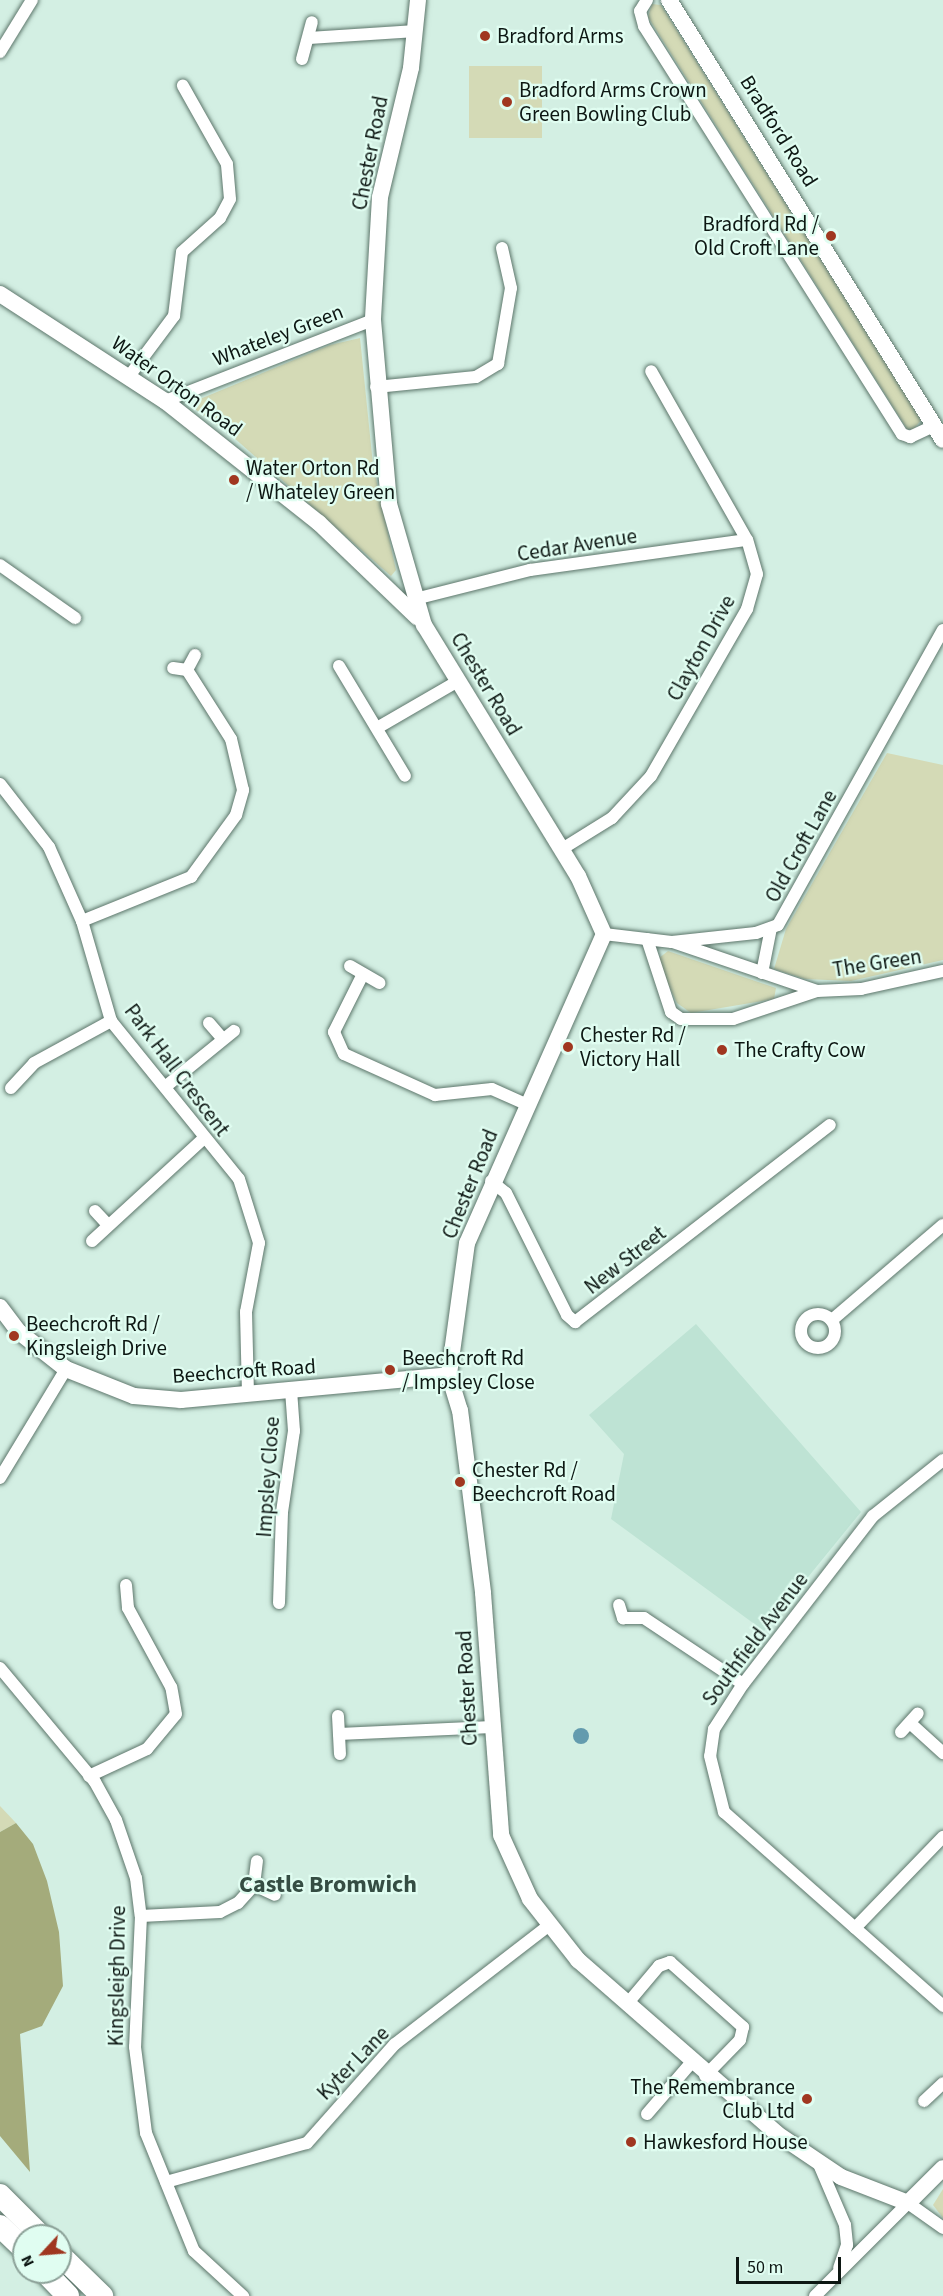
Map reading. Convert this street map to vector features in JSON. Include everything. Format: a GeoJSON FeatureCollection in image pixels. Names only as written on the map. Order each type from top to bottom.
{"type":"FeatureCollection","features":[{"type":"Feature","properties":{"kind":"highway"},"geometry":{"type":"LineString","coordinates":[[0,2195],[29,2224]]}},
{"type":"Feature","properties":{"kind":"highway"},"geometry":{"type":"LineString","coordinates":[[0,2226],[12,2238]]}},
{"type":"Feature","properties":{"kind":"highway"},"geometry":{"type":"LineString","coordinates":[[72,2266],[102,2296]]}},
{"type":"Feature","properties":{"kind":"highway"},"geometry":{"type":"LineString","coordinates":[[56,2284],[68,2296]]}},
{"type":"Feature","properties":{"kind":"main road","name":"Chester Road"},"geometry":{"type":"LineString","coordinates":[[418,0],[416,31],[380,197],[372,320],[376,387],[388,504],[424,625],[562,849],[604,934],[528,1106],[491,1181],[467,1243],[449,1375],[460,1410],[482,1581],[501,1835],[548,1926],[627,2004],[705,2076],[818,2162],[872,2192],[908,2203]]}},
{"type":"Feature","properties":{"kind":"main road","name":"Bradford Road"},"geometry":{"type":"LineString","coordinates":[[669,0],[939,433]]}},
{"type":"Feature","properties":{"kind":"main road","name":"Water Orton Road"},"geometry":{"type":"LineString","coordinates":[[0,294],[130,375],[165,400],[319,523],[383,580],[424,625]]}},
{"type":"Feature","properties":{"kind":"main road","name":"Beechcroft Road"},"geometry":{"type":"LineString","coordinates":[[0,1307],[19,1332],[66,1369],[134,1396],[181,1400],[449,1375]]}},
{"type":"Feature","properties":{"kind":"main road"},"geometry":{"type":"LineString","coordinates":[[908,2203],[943,2168]]}},
{"type":"Feature","properties":{"kind":"street"},"geometry":{"type":"LineString","coordinates":[[0,52],[32,0]]}},
{"type":"Feature","properties":{"kind":"street"},"geometry":{"type":"LineString","coordinates":[[647,0],[640,11],[644,26],[902,434],[910,436],[939,433]]}},
{"type":"Feature","properties":{"kind":"street"},"geometry":{"type":"LineString","coordinates":[[302,59],[312,21]]}},
{"type":"Feature","properties":{"kind":"street"},"geometry":{"type":"LineString","coordinates":[[309,38],[416,31]]}},
{"type":"Feature","properties":{"kind":"street"},"geometry":{"type":"LineString","coordinates":[[130,375],[174,316],[182,252],[220,218],[230,199],[227,164],[183,86]]}},
{"type":"Feature","properties":{"kind":"street"},"geometry":{"type":"LineString","coordinates":[[376,387],[476,377],[498,364],[511,288],[502,248]]}},
{"type":"Feature","properties":{"kind":"street","name":"Whateley Green"},"geometry":{"type":"LineString","coordinates":[[165,400],[372,320]]}},
{"type":"Feature","properties":{"kind":"street","name":"Clayton Drive"},"geometry":{"type":"LineString","coordinates":[[562,849],[612,818],[651,776],[754,593],[757,574],[747,540],[651,371]]}},
{"type":"Feature","properties":{"kind":"street","name":"Cedar Avenue"},"geometry":{"type":"LineString","coordinates":[[415,599],[530,570],[747,540]]}},
{"type":"Feature","properties":{"kind":"street"},"geometry":{"type":"LineString","coordinates":[[0,565],[75,618]]}},
{"type":"Feature","properties":{"kind":"street","name":"Old Croft Lane"},"geometry":{"type":"LineString","coordinates":[[604,934],[672,942],[771,928],[783,919],[943,630]]}},
{"type":"Feature","properties":{"kind":"street"},"geometry":{"type":"LineString","coordinates":[[187,670],[195,655]]}},
{"type":"Feature","properties":{"kind":"street"},"geometry":{"type":"LineString","coordinates":[[339,666],[405,776]]}},
{"type":"Feature","properties":{"kind":"street"},"geometry":{"type":"LineString","coordinates":[[82,921],[191,877],[236,815],[243,790],[240,767],[231,739],[187,670],[173,668]]}},
{"type":"Feature","properties":{"kind":"street"},"geometry":{"type":"LineString","coordinates":[[377,728],[458,681]]}},
{"type":"Feature","properties":{"kind":"street","name":"Park Hall Crescent"},"geometry":{"type":"LineString","coordinates":[[0,784],[39,830],[82,921],[111,1021],[203,1139],[239,1179],[259,1243],[246,1312],[248,1395]]}},
{"type":"Feature","properties":{"kind":"street"},"geometry":{"type":"LineString","coordinates":[[762,973],[771,928]]}},
{"type":"Feature","properties":{"kind":"street","name":"The Green"},"geometry":{"type":"LineString","coordinates":[[647,939],[671,1012],[681,1019],[734,1019],[817,991],[861,989],[943,971]]}},
{"type":"Feature","properties":{"kind":"street","name":"The Green"},"geometry":{"type":"LineString","coordinates":[[672,942],[817,991]]}},
{"type":"Feature","properties":{"kind":"street"},"geometry":{"type":"LineString","coordinates":[[350,966],[380,983]]}},
{"type":"Feature","properties":{"kind":"street"},"geometry":{"type":"LineString","coordinates":[[363,974],[334,1032],[344,1054],[435,1095],[492,1089],[528,1106]]}},
{"type":"Feature","properties":{"kind":"street"},"geometry":{"type":"LineString","coordinates":[[11,1088],[34,1063],[111,1021]]}},
{"type":"Feature","properties":{"kind":"street"},"geometry":{"type":"LineString","coordinates":[[209,1023],[221,1037]]}},
{"type":"Feature","properties":{"kind":"street"},"geometry":{"type":"LineString","coordinates":[[165,1088],[221,1037],[234,1031]]}},
{"type":"Feature","properties":{"kind":"street","name":"New Street"},"geometry":{"type":"LineString","coordinates":[[491,1181],[506,1193],[567,1316],[575,1322],[830,1125]]}},
{"type":"Feature","properties":{"kind":"street"},"geometry":{"type":"LineString","coordinates":[[92,1241],[203,1139]]}},
{"type":"Feature","properties":{"kind":"street"},"geometry":{"type":"LineString","coordinates":[[95,1211],[108,1225]]}},
{"type":"Feature","properties":{"kind":"street"},"geometry":{"type":"LineString","coordinates":[[831,1320],[943,1225]]}},
{"type":"Feature","properties":{"kind":"street"},"geometry":{"type":"LineString","coordinates":[[0,1478],[66,1369]]}},
{"type":"Feature","properties":{"kind":"street","name":"Impsley Close"},"geometry":{"type":"LineString","coordinates":[[279,1603],[282,1512],[294,1431],[291,1390]]}},
{"type":"Feature","properties":{"kind":"street","name":"Southfield Avenue"},"geometry":{"type":"LineString","coordinates":[[943,1460],[873,1516],[743,1684],[714,1729],[712,1783],[724,1812],[943,2006]]}},
{"type":"Feature","properties":{"kind":"street"},"geometry":{"type":"LineString","coordinates":[[89,1776],[147,1749],[176,1714],[171,1687],[128,1608],[126,1586]]}},
{"type":"Feature","properties":{"kind":"street"},"geometry":{"type":"LineString","coordinates":[[619,1605],[623,1618],[644,1618],[743,1684]]}},
{"type":"Feature","properties":{"kind":"street","name":"Kingsleigh Drive"},"geometry":{"type":"LineString","coordinates":[[0,1668],[89,1776],[116,1820],[136,1878],[141,1916],[136,2088],[166,2182],[194,2251],[243,2296]]}},
{"type":"Feature","properties":{"kind":"street"},"geometry":{"type":"LineString","coordinates":[[339,1716],[340,1754]]}},
{"type":"Feature","properties":{"kind":"street"},"geometry":{"type":"LineString","coordinates":[[910,1723],[943,1753]]}},
{"type":"Feature","properties":{"kind":"street"},"geometry":{"type":"LineString","coordinates":[[339,1734],[492,1727]]}},
{"type":"Feature","properties":{"kind":"street"},"geometry":{"type":"LineString","coordinates":[[855,1928],[943,1837]]}},
{"type":"Feature","properties":{"kind":"street"},"geometry":{"type":"LineString","coordinates":[[141,1916],[220,1912],[238,1903],[254,1886],[257,1861]]}},
{"type":"Feature","properties":{"kind":"street"},"geometry":{"type":"LineString","coordinates":[[254,1886],[275,1894]]}},
{"type":"Feature","properties":{"kind":"street","name":"Kyter Lane"},"geometry":{"type":"LineString","coordinates":[[166,2182],[307,2143],[395,2044],[548,1926]]}},
{"type":"Feature","properties":{"kind":"street"},"geometry":{"type":"LineString","coordinates":[[627,2004],[659,1966],[670,1962],[743,2027],[740,2040],[705,2076]]}},
{"type":"Feature","properties":{"kind":"street"},"geometry":{"type":"LineString","coordinates":[[647,2114],[691,2063]]}},
{"type":"Feature","properties":{"kind":"street"},"geometry":{"type":"LineString","coordinates":[[924,2101],[943,2083]]}},
{"type":"Feature","properties":{"kind":"street"},"geometry":{"type":"LineString","coordinates":[[818,2162],[845,2225],[847,2245],[838,2272]]}},
{"type":"Feature","properties":{"kind":"street"},"geometry":{"type":"LineString","coordinates":[[815,2296],[908,2203],[943,2228]]}},
{"type":"Feature","properties":{"kind":"shaded area"},"geometry":{"type":"Polygon","coordinates":[[[652,4],[661,5],[921,420],[914,429],[907,429],[648,17],[652,4]]]}},
{"type":"Feature","properties":{"kind":"shaded area","name":"Bradford Arms Crown Green Bowling Club"},"geometry":{"type":"Polygon","coordinates":[[[469,66],[542,66],[542,138],[469,138],[469,66]]]}},
{"type":"Feature","properties":{"kind":"shaded area"},"geometry":{"type":"Polygon","coordinates":[[[360,338],[373,465],[396,570],[391,576],[232,436],[188,404],[330,345],[360,338]]]}},
{"type":"Feature","properties":{"kind":"shaded area"},"geometry":{"type":"Polygon","coordinates":[[[887,753],[943,765],[943,960],[851,981],[805,979],[774,969],[786,929],[887,753]]]}},
{"type":"Feature","properties":{"kind":"shaded area"},"geometry":{"type":"Polygon","coordinates":[[[668,951],[776,988],[774,999],[691,1013],[677,1003],[660,967],[659,958],[668,951]]]}},
{"type":"Feature","properties":{"kind":"shaded area"},"geometry":{"type":"Polygon","coordinates":[[[696,1324],[861,1512],[764,1631],[611,1519],[624,1454],[589,1415],[696,1324]]]}},
{"type":"Feature","properties":{"kind":"shaded area"},"geometry":{"type":"Polygon","coordinates":[[[0,1806],[16,1823],[0,1832],[0,1806]]]}},
{"type":"Feature","properties":{"kind":"shaded area"},"geometry":{"type":"Polygon","coordinates":[[[943,2189],[943,2218],[933,2205],[943,2189]]]}},
{"type":"Feature","properties":{"kind":"green space"},"geometry":{"type":"Polygon","coordinates":[[[16,1823],[33,1844],[47,1881],[59,1932],[63,1986],[42,2026],[20,2034],[30,2172],[0,2136],[0,1832],[16,1823]]]}},
{"type":"Feature","properties":{"kind":"water"},"geometry":{"type":"Polygon","coordinates":[[[581,1728],[587,1730],[589,1736],[587,1742],[581,1744],[575,1742],[573,1736],[575,1730],[581,1728]]]}},
{"type":"Feature","properties":{"kind":"place","name":"Bradford Arms"},"geometry":{"type":"Point","coordinates":[485,36]}},
{"type":"Feature","properties":{"kind":"place","name":"Bradford Arms Crown Green Bowling Club"},"geometry":{"type":"Point","coordinates":[507,102]}},
{"type":"Feature","properties":{"kind":"place","name":"Bradford Rd / Old Croft Lane"},"geometry":{"type":"Point","coordinates":[831,236]}},
{"type":"Feature","properties":{"kind":"place","name":"Water Orton Rd / Whateley Green"},"geometry":{"type":"Point","coordinates":[234,480]}},
{"type":"Feature","properties":{"kind":"place","name":"Chester Rd / Victory Hall"},"geometry":{"type":"Point","coordinates":[568,1047]}},
{"type":"Feature","properties":{"kind":"place","name":"The Crafty Cow"},"geometry":{"type":"Point","coordinates":[722,1050]}},
{"type":"Feature","properties":{"kind":"place","name":"Beechcroft Rd / Kingsleigh Drive"},"geometry":{"type":"Point","coordinates":[14,1336]}},
{"type":"Feature","properties":{"kind":"place","name":"Beechcroft Rd / Impsley Close"},"geometry":{"type":"Point","coordinates":[390,1370]}},
{"type":"Feature","properties":{"kind":"place","name":"Chester Rd / Beechcroft Road"},"geometry":{"type":"Point","coordinates":[460,1482]}},
{"type":"Feature","properties":{"kind":"place","name":"The Remembrance Club Ltd"},"geometry":{"type":"Point","coordinates":[807,2099]}},
{"type":"Feature","properties":{"kind":"place","name":"Hawkesford House"},"geometry":{"type":"Point","coordinates":[631,2142]}},
{"type":"Feature","properties":{"kind":"district","name":"Castle Bromwich"},"geometry":{"type":"Point","coordinates":[328,1885]}}]}
